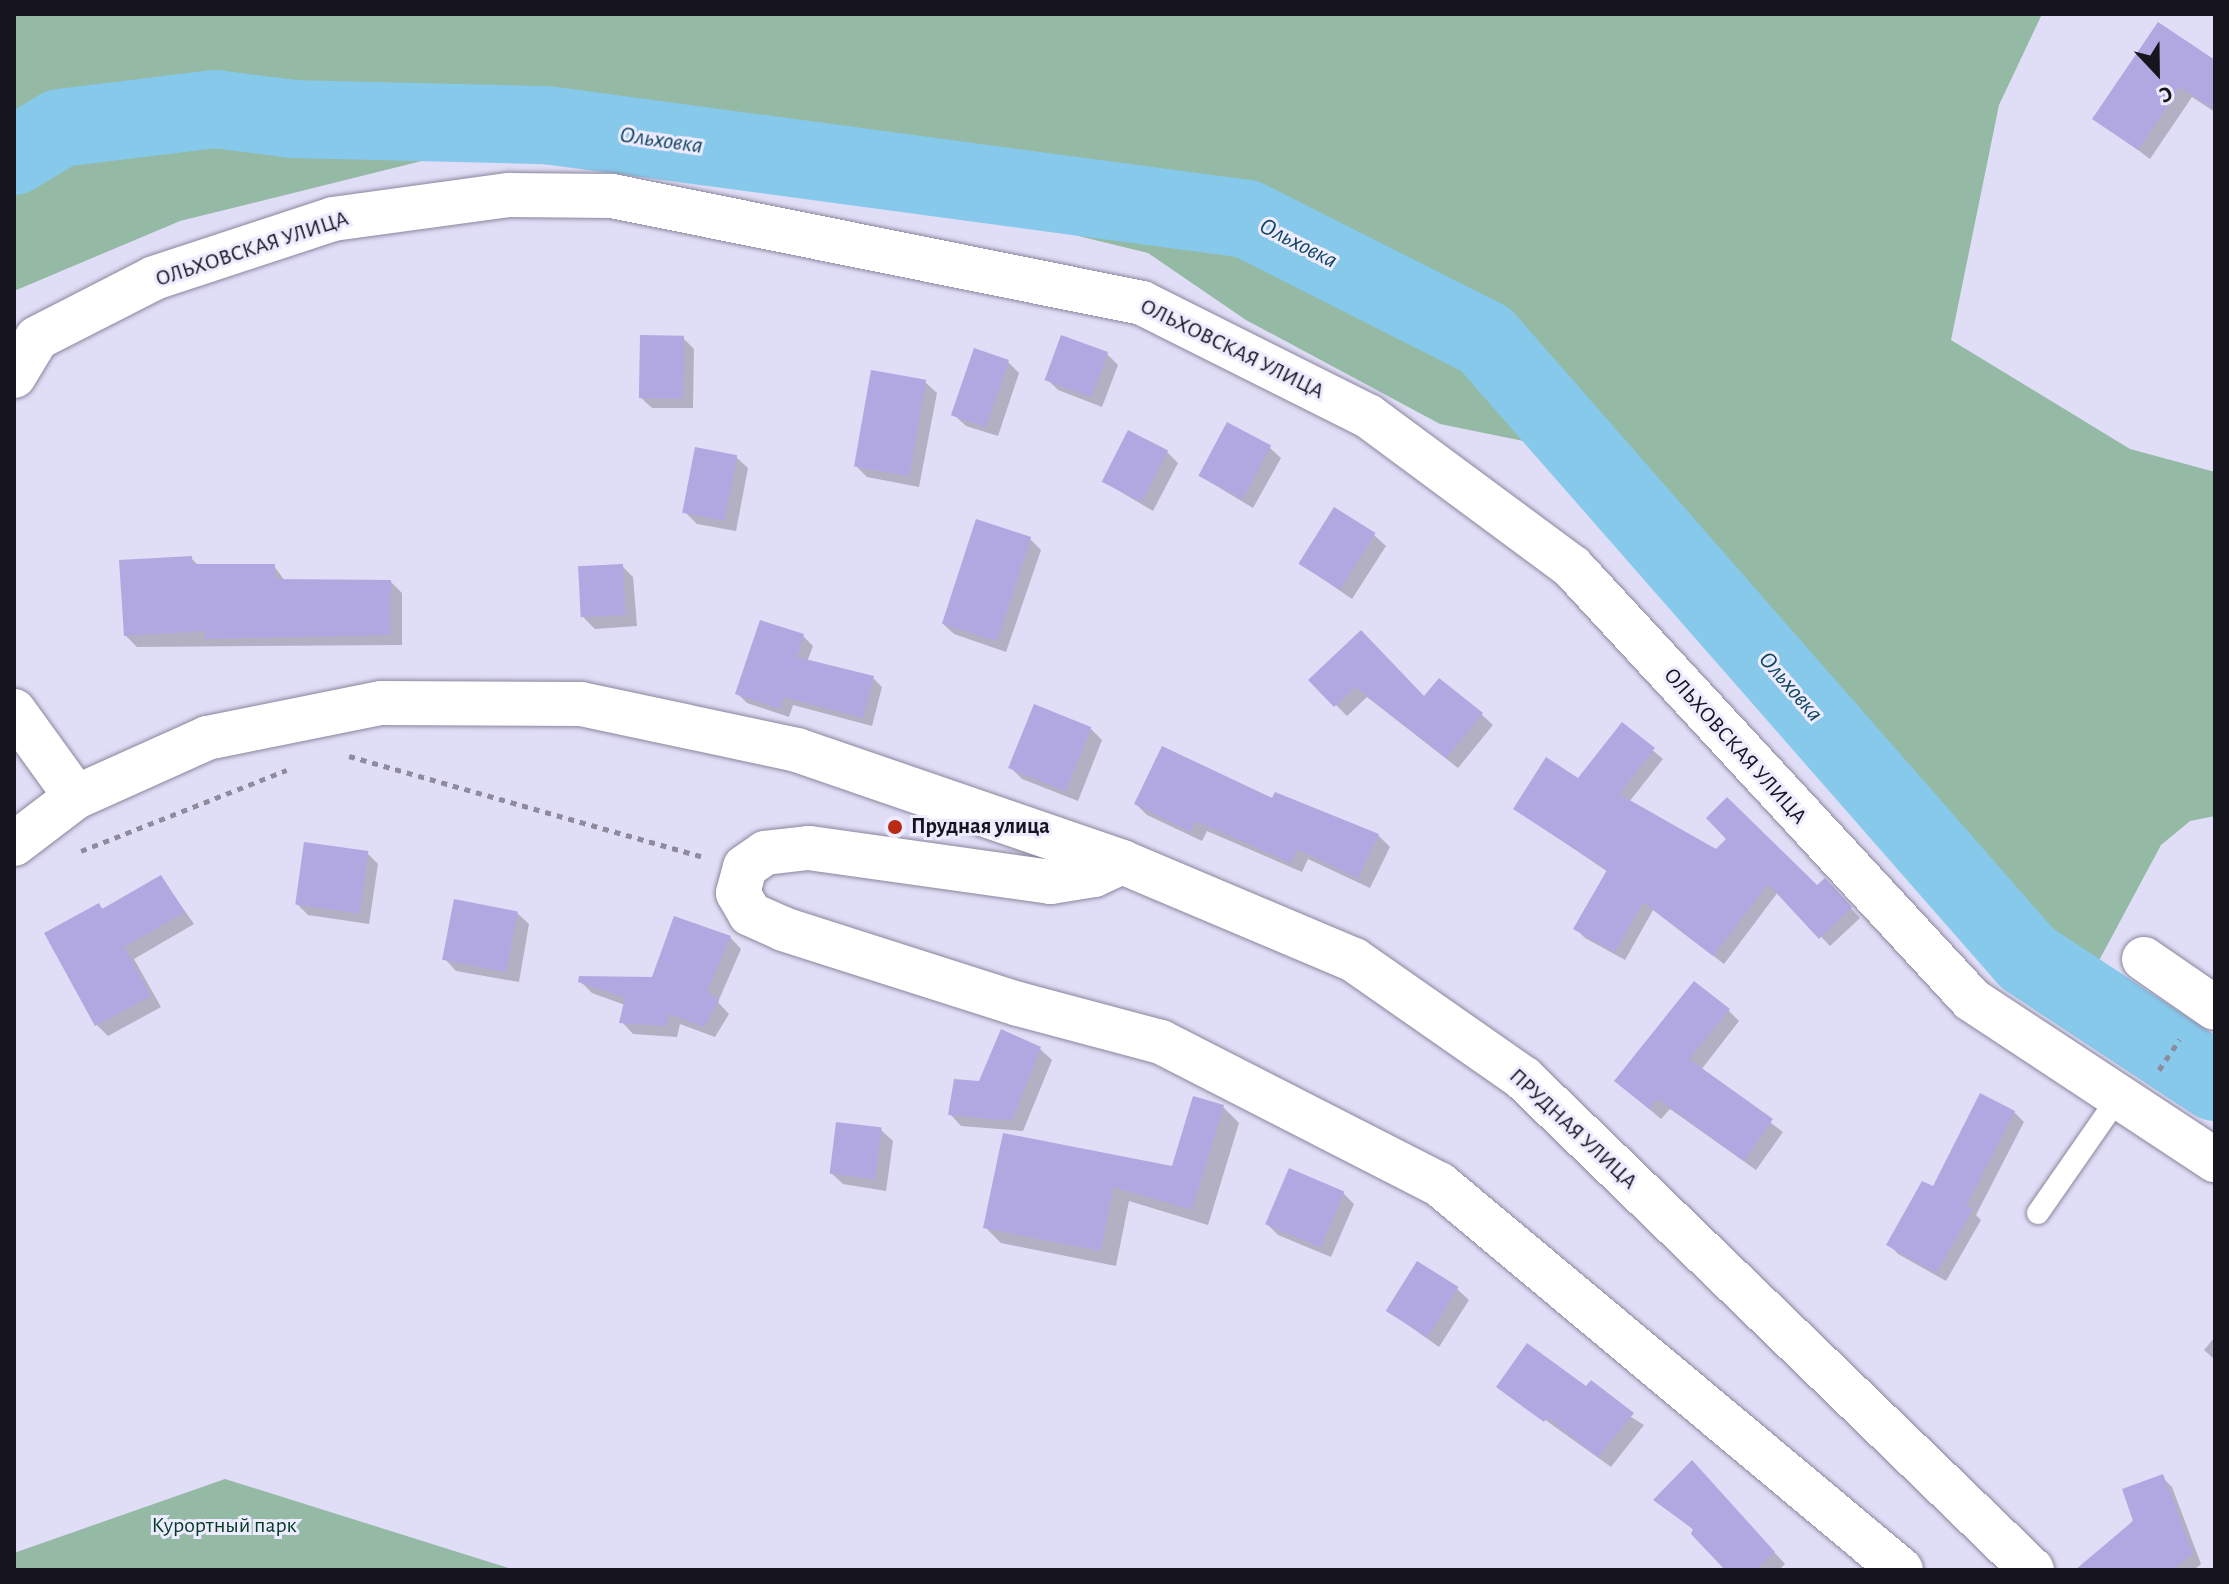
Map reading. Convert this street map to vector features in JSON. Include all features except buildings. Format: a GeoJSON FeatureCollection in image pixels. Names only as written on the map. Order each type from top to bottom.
{"type":"FeatureCollection","features":[{"type":"Feature","properties":{"kind":"street","name":"ОЛЬХОВСКАЯ УЛИЦА"},"geometry":{"type":"LineString","coordinates":[[14,376],[37,338],[154,278],[333,219],[509,195],[612,196],[1142,303],[1368,416],[1572,567],[1972,1000],[2215,1160]]}},
{"type":"Feature","properties":{"kind":"street","name":"ПРУДНАЯ УЛИЦА"},"geometry":{"type":"LineString","coordinates":[[14,844],[76,797],[207,738],[381,703],[581,704],[797,750],[1122,862],[1354,960],[1523,1078],[2032,1570]]}},
{"type":"Feature","properties":{"kind":"street"},"geometry":{"type":"LineString","coordinates":[[14,711],[76,797]]}},
{"type":"Feature","properties":{"kind":"street"},"geometry":{"type":"LineString","coordinates":[[1122,862],[1094,875],[1051,882],[808,848],[765,853],[745,867],[738,893],[750,914],[1018,1004],[1161,1042],[1439,1184],[1901,1570]]}},
{"type":"Feature","properties":{"kind":"street"},"geometry":{"type":"LineString","coordinates":[[2144,959],[2210,1005]]}},
{"type":"Feature","properties":{"kind":"lane"},"geometry":{"type":"LineString","coordinates":[[2038,1213],[2125,1103]]}},
{"type":"Feature","properties":{"kind":"path"},"geometry":{"type":"LineString","coordinates":[[333,752],[745,867]]}},
{"type":"Feature","properties":{"kind":"path"},"geometry":{"type":"LineString","coordinates":[[67,857],[304,763]]}},
{"type":"Feature","properties":{"kind":"path"},"geometry":{"type":"LineString","coordinates":[[2125,1103],[2210,1005]]}},
{"type":"Feature","properties":{"kind":"green space"},"geometry":{"type":"Polygon","coordinates":[[[14,14],[2042,14],[1999,105],[1951,340],[2130,449],[2215,472],[2215,816],[2190,821],[2161,845],[2095,968],[2056,1010],[1996,961],[1821,777],[1650,584],[1553,447],[1440,424],[1246,320],[1148,253],[1009,219],[971,165],[499,104],[458,152],[180,221],[14,291],[14,14]]]}},
{"type":"Feature","properties":{"kind":"green space","name":"Курортный парк"},"geometry":{"type":"Polygon","coordinates":[[[225,1479],[515,1570],[14,1570],[14,1553],[225,1479]]]}},
{"type":"Feature","properties":{"kind":"waterway","name":"Ольховка"},"geometry":{"type":"LineString","coordinates":[[14,156],[60,128],[215,109],[293,119],[546,125],[1247,219],[1485,339],[2027,958],[2215,1082]]}},
{"type":"Feature","properties":{"kind":"place","name":"Прудная улица"},"geometry":{"type":"Point","coordinates":[895,827]}}]}
